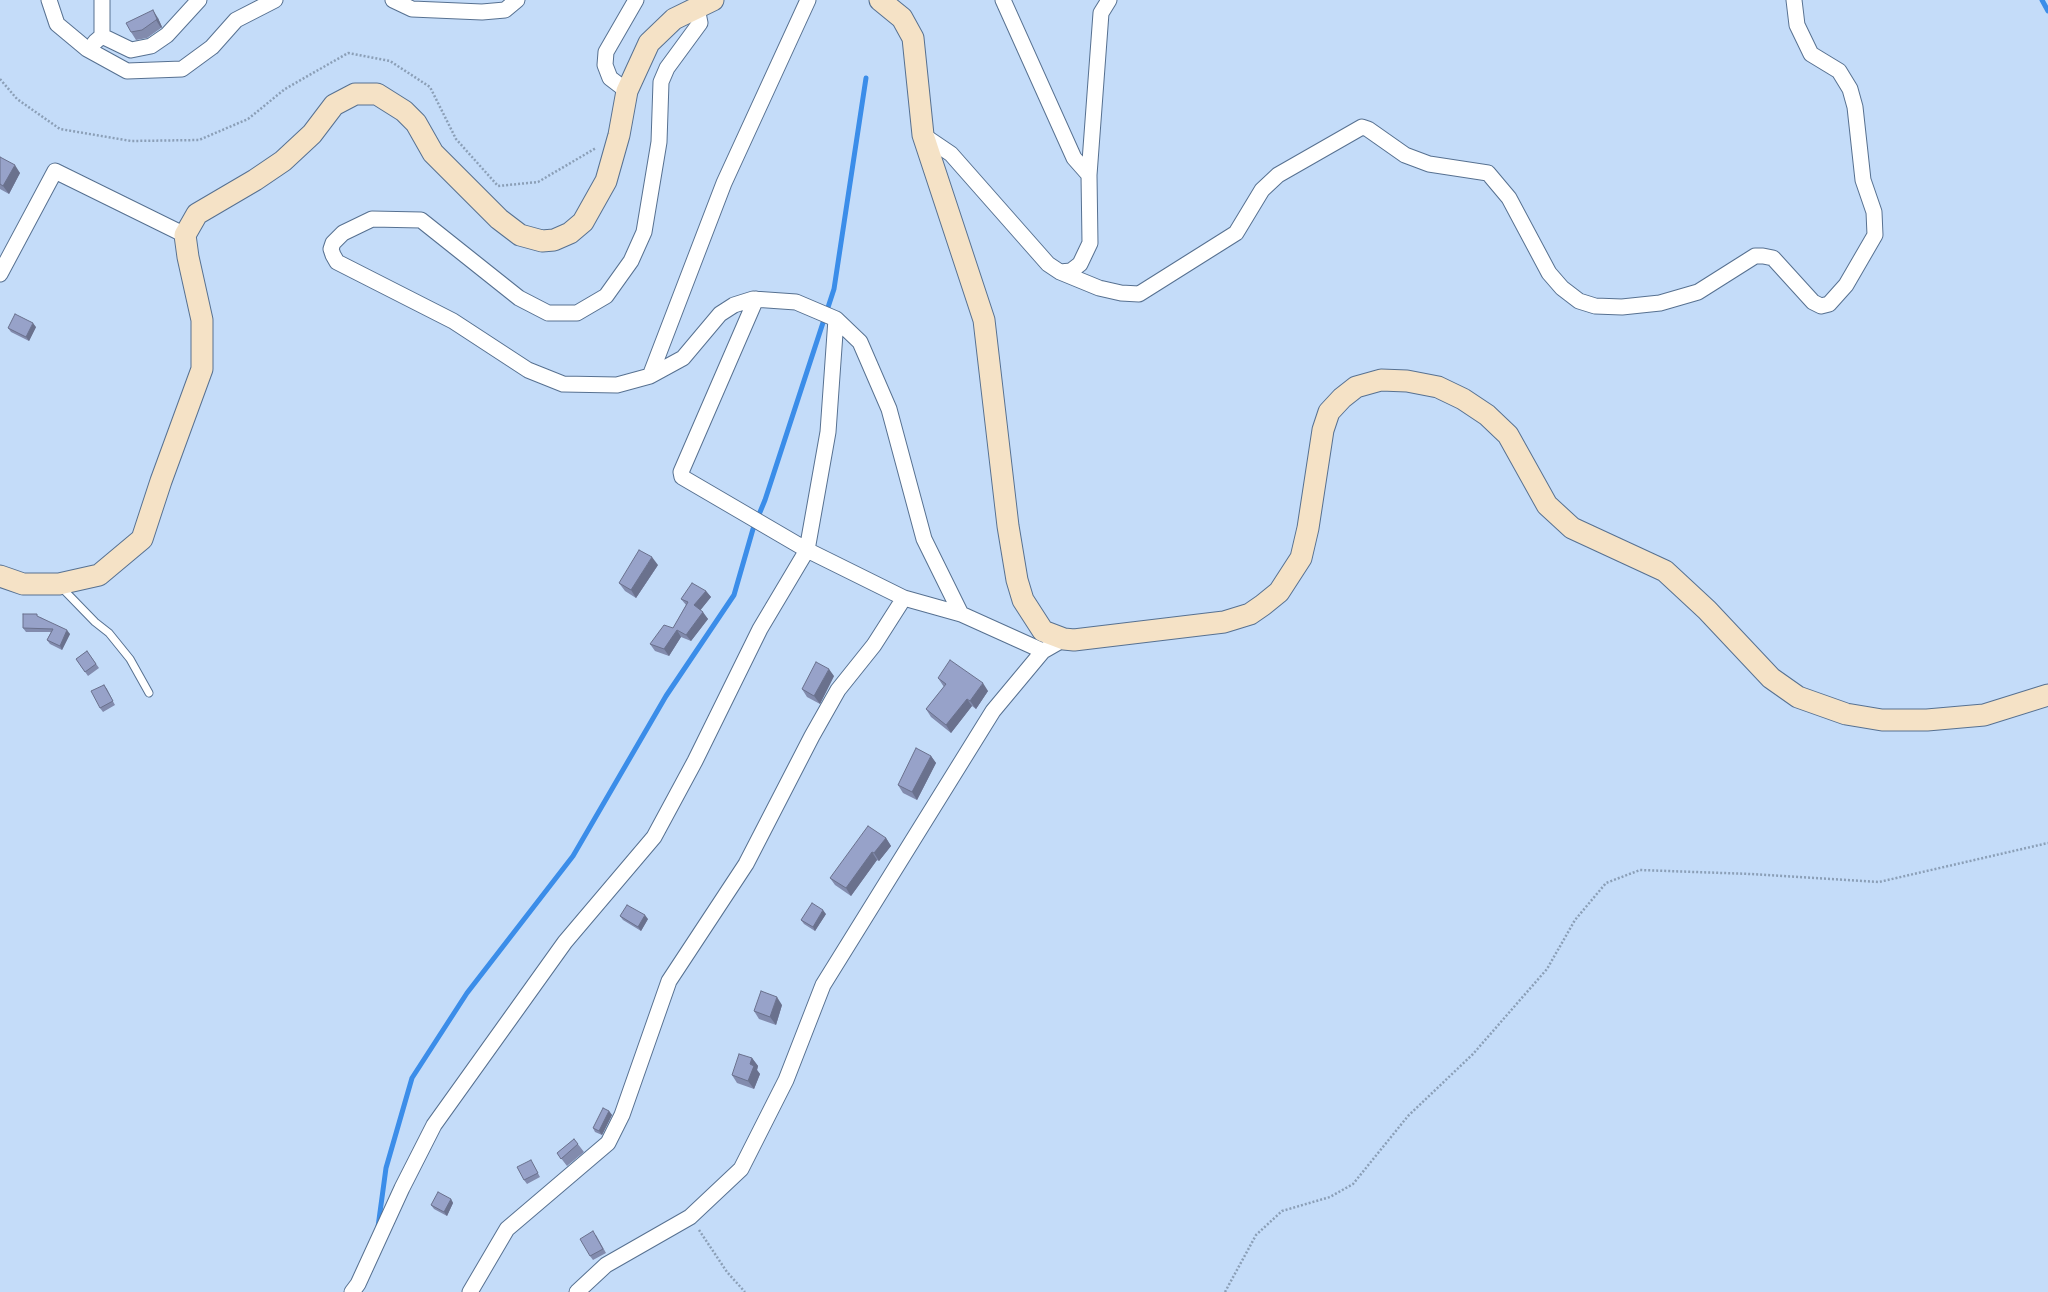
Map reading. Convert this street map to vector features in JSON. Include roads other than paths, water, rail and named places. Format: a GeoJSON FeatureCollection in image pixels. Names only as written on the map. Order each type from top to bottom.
{"type":"FeatureCollection","features":[{"type":"Feature","properties":{"kind":"main road"},"geometry":{"type":"LineString","coordinates":[[880,0],[902,18],[913,38],[923,135],[984,320],[1007,518],[1017,580],[1023,600],[1043,631],[1064,639],[1074,640],[1224,622],[1250,614],[1279,592],[1301,558],[1308,528],[1323,430],[1329,412],[1342,398],[1356,387],[1381,380],[1394,380],[1438,387],[1463,399],[1487,415],[1508,435],[1547,505],[1572,528],[1666,570],[1694,596],[1771,678],[1798,697],[1846,714],[1882,720],[1927,720],[1984,715],[2048,695]]}},
{"type":"Feature","properties":{"kind":"main road"},"geometry":{"type":"LineString","coordinates":[[0,576],[23,584],[58,584],[98,575],[142,539],[161,481],[202,369],[202,320],[188,257],[186,234],[197,214],[255,180],[283,161],[312,134],[334,106],[354,94],[377,94],[404,111],[416,123],[434,153],[499,219],[520,235],[542,241],[554,240],[570,233],[583,222],[606,182],[619,135],[627,91],[649,43],[674,19],[705,4]]}},
{"type":"Feature","properties":{"kind":"street"},"geometry":{"type":"LineString","coordinates":[[49,0],[57,24],[87,49],[127,71],[182,69],[212,47],[236,20],[275,0]]}},
{"type":"Feature","properties":{"kind":"street"},"geometry":{"type":"LineString","coordinates":[[87,49],[102,36],[102,0]]}},
{"type":"Feature","properties":{"kind":"street"},"geometry":{"type":"LineString","coordinates":[[102,36],[131,50],[151,46],[167,35],[199,0]]}},
{"type":"Feature","properties":{"kind":"street"},"geometry":{"type":"LineString","coordinates":[[393,0],[412,9],[482,12],[505,10],[517,0]]}},
{"type":"Feature","properties":{"kind":"street"},"geometry":{"type":"LineString","coordinates":[[627,91],[610,78],[605,65],[606,52],[636,0]]}},
{"type":"Feature","properties":{"kind":"street"},"geometry":{"type":"LineString","coordinates":[[650,376],[724,184],[808,0]]}},
{"type":"Feature","properties":{"kind":"street"},"geometry":{"type":"LineString","coordinates":[[1003,0],[1074,158],[1089,175]]}},
{"type":"Feature","properties":{"kind":"street"},"geometry":{"type":"LineString","coordinates":[[1060,272],[1071,271],[1080,264],[1090,243],[1089,175],[1098,7],[1109,0]]}},
{"type":"Feature","properties":{"kind":"street"},"geometry":{"type":"LineString","coordinates":[[923,135],[951,154],[1048,264],[1060,272],[1100,288],[1139,294],[1236,233],[1262,190],[1278,175],[1362,128],[1368,129],[1405,155],[1429,164],[1488,173],[1509,198],[1549,272],[1562,288],[1579,301],[1602,306],[1622,307],[1660,303],[1698,292],[1755,256],[1763,256],[1773,258],[1813,302],[1821,306],[1828,304],[1846,285],[1876,235],[1874,212],[1863,180],[1855,107],[1850,89],[1839,71],[1811,54],[1798,25],[1794,0]]}},
{"type":"Feature","properties":{"kind":"street"},"geometry":{"type":"LineString","coordinates":[[705,4],[700,23],[667,68],[661,82],[659,142],[644,232],[631,261],[606,296],[577,313],[548,313],[519,298],[421,220],[372,219],[343,233],[331,249],[338,262],[453,321],[528,370],[563,384],[617,385],[650,376],[683,358],[720,314],[734,305],[756,299],[796,302],[836,319],[860,342],[889,409],[924,539],[961,614]]}},
{"type":"Feature","properties":{"kind":"street"},"geometry":{"type":"LineString","coordinates":[[1,268],[55,171],[186,234]]}},
{"type":"Feature","properties":{"kind":"street"},"geometry":{"type":"LineString","coordinates":[[756,299],[681,472],[682,477],[807,550],[904,598],[961,614],[1043,651]]}},
{"type":"Feature","properties":{"kind":"street"},"geometry":{"type":"LineString","coordinates":[[352,1292],[358,1284],[402,1188],[434,1125],[565,942],[654,837],[695,761],[760,629],[807,550],[828,432],[836,319]]}},
{"type":"Feature","properties":{"kind":"street"},"geometry":{"type":"LineString","coordinates":[[470,1292],[507,1229],[608,1143],[622,1115],[669,981],[746,864],[812,736],[838,690],[874,645],[904,598]]}},
{"type":"Feature","properties":{"kind":"street"},"geometry":{"type":"LineString","coordinates":[[577,1292],[606,1266],[690,1217],[741,1169],[786,1080],[823,985],[993,711],[1043,651],[1064,639]]}},
{"type":"Feature","properties":{"kind":"lane"},"geometry":{"type":"LineString","coordinates":[[58,584],[95,622],[109,633],[130,659],[149,693]]}},
{"type":"Feature","properties":{"kind":"waterway"},"geometry":{"type":"LineString","coordinates":[[2042,0],[2048,11]]}},
{"type":"Feature","properties":{"kind":"waterway"},"geometry":{"type":"LineString","coordinates":[[378,1227],[386,1168],[412,1078],[467,993],[573,856],[666,696],[734,595],[753,529],[765,500],[834,289],[866,78]]}}]}
